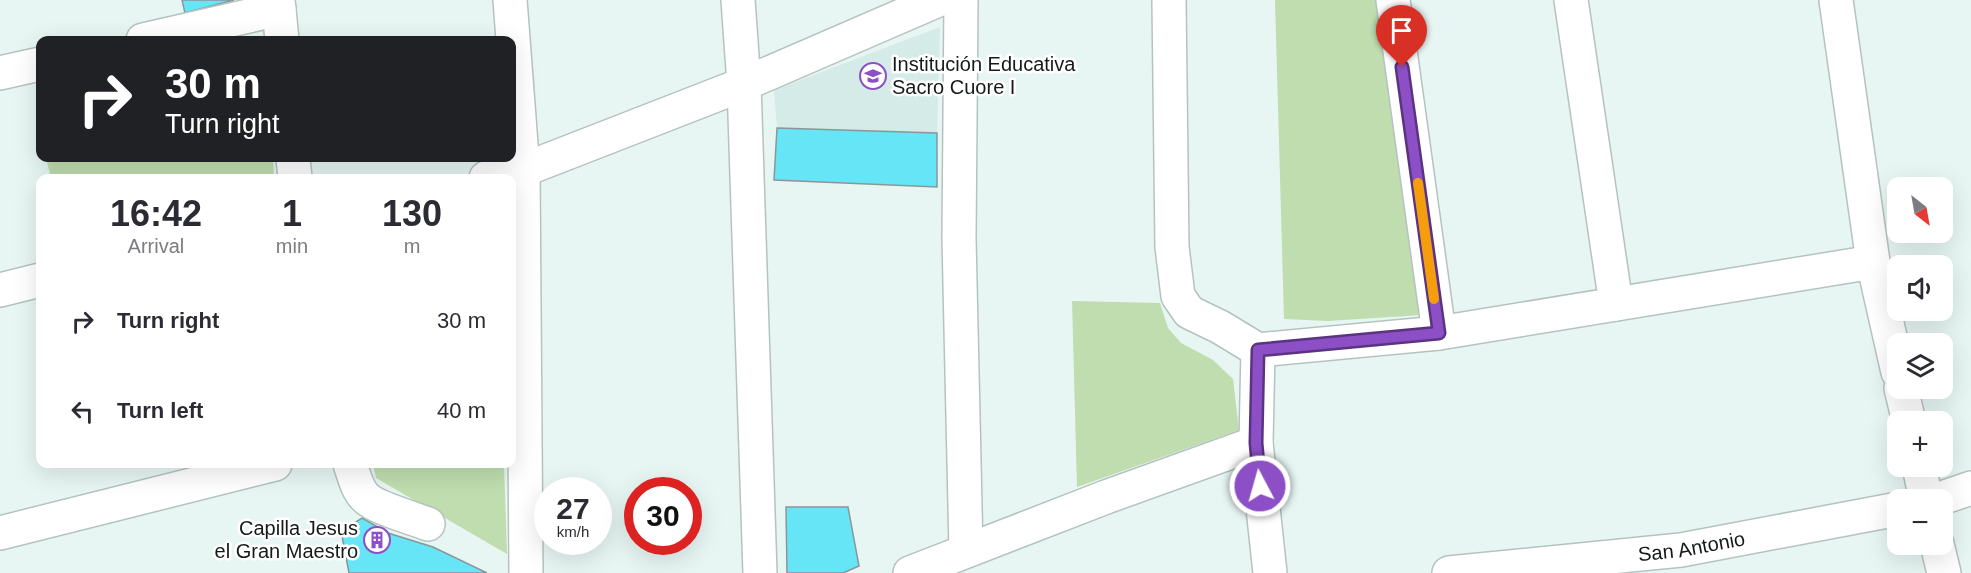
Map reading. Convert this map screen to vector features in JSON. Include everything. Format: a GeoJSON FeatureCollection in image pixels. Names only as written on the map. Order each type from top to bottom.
{"type":"FeatureCollection","features":[{"type":"Feature","properties":{"kind":"street"},"geometry":{"type":"LineString","coordinates":[[510,0],[513,36]]}},
{"type":"Feature","properties":{"kind":"street"},"geometry":{"type":"LineString","coordinates":[[738,0],[744,84],[760,573]]}},
{"type":"Feature","properties":{"kind":"street"},"geometry":{"type":"LineString","coordinates":[[504,174],[523,170],[744,84],[938,0]]}},
{"type":"Feature","properties":{"kind":"street"},"geometry":{"type":"LineString","coordinates":[[961,0],[959,238],[966,551]]}},
{"type":"Feature","properties":{"kind":"street"},"geometry":{"type":"LineString","coordinates":[[1169,0],[1172,247],[1178,296],[1189,312],[1220,327],[1258,350],[1439,333],[1873,262]]}},
{"type":"Feature","properties":{"kind":"street"},"geometry":{"type":"LineString","coordinates":[[1393,0],[1439,333]]}},
{"type":"Feature","properties":{"kind":"street"},"geometry":{"type":"LineString","coordinates":[[1571,0],[1616,304]]}},
{"type":"Feature","properties":{"kind":"street"},"geometry":{"type":"LineString","coordinates":[[1836,0],[1873,262],[1889,333]]}},
{"type":"Feature","properties":{"kind":"street"},"geometry":{"type":"LineString","coordinates":[[167,36],[279,17]]}},
{"type":"Feature","properties":{"kind":"street"},"geometry":{"type":"LineString","coordinates":[[0,73],[36,65]]}},
{"type":"Feature","properties":{"kind":"street"},"geometry":{"type":"LineString","coordinates":[[516,78],[523,170],[526,573]]}},
{"type":"Feature","properties":{"kind":"street"},"geometry":{"type":"LineString","coordinates":[[0,290],[36,281]]}},
{"type":"Feature","properties":{"kind":"street"},"geometry":{"type":"LineString","coordinates":[[1258,350],[1256,443],[1270,573]]}},
{"type":"Feature","properties":{"kind":"street"},"geometry":{"type":"LineString","coordinates":[[910,573],[1106,497],[1256,443]]}},
{"type":"Feature","properties":{"kind":"street"},"geometry":{"type":"LineString","coordinates":[[0,533],[259,468]]}},
{"type":"Feature","properties":{"kind":"street"},"geometry":{"type":"LineString","coordinates":[[351,468],[358,487],[365,498],[374,504],[428,524]]}},
{"type":"Feature","properties":{"kind":"street"},"geometry":{"type":"LineString","coordinates":[[1953,494],[1971,488]]}},
{"type":"Feature","properties":{"kind":"street","name":"San Antonio"},"geometry":{"type":"LineString","coordinates":[[1449,573],[1682,561],[1887,512]]}},
{"type":"Feature","properties":{"kind":"street"},"geometry":{"type":"LineString","coordinates":[[1940,555],[1944,573]]}},
{"type":"Feature","properties":{"kind":"shaded area"},"geometry":{"type":"Polygon","coordinates":[[[940,27],[937,133],[777,128],[774,90],[940,27]]]}},
{"type":"Feature","properties":{"kind":"green space"},"geometry":{"type":"Polygon","coordinates":[[[1275,0],[1379,0],[1422,315],[1328,321],[1284,319],[1275,0]]]}},
{"type":"Feature","properties":{"kind":"green space"},"geometry":{"type":"Polygon","coordinates":[[[47,162],[273,162],[274,174],[50,174],[47,162]]]}},
{"type":"Feature","properties":{"kind":"green space"},"geometry":{"type":"Polygon","coordinates":[[[1072,301],[1160,303],[1168,328],[1181,343],[1213,360],[1233,379],[1239,430],[1077,487],[1072,301]]]}},
{"type":"Feature","properties":{"kind":"green space"},"geometry":{"type":"Polygon","coordinates":[[[374,468],[504,468],[507,554],[376,478],[374,468]]]}},
{"type":"Feature","properties":{"kind":"building"},"geometry":{"type":"Polygon","coordinates":[[[182,0],[234,0],[185,13],[182,0]]]}},
{"type":"Feature","properties":{"kind":"building"},"geometry":{"type":"Polygon","coordinates":[[[777,128],[937,133],[937,187],[774,180],[777,128]]]}},
{"type":"Feature","properties":{"kind":"building"},"geometry":{"type":"Polygon","coordinates":[[[786,507],[848,507],[859,566],[843,573],[787,573],[786,507]]]}},
{"type":"Feature","properties":{"kind":"building","name":"Capilla Jesus el Gran Maestro"},"geometry":{"type":"Polygon","coordinates":[[[362,518],[388,533],[433,547],[487,573],[349,573],[341,531],[362,518]]]}},
{"type":"Feature","properties":{"kind":"slow traffic"},"geometry":{"type":"LineString","coordinates":[[1418,183],[1434,299]]}},
{"type":"Feature","properties":{"kind":"place","name":"Institución Educativa Sacro Cuore I"},"geometry":{"type":"Point","coordinates":[873,76]}},
{"type":"Feature","properties":{"kind":"place","name":"Capilla Jesus el Gran Maestro"},"geometry":{"type":"Point","coordinates":[377,540]}},
{"type":"Feature","properties":{"kind":"route"},"geometry":{"type":"LineString","coordinates":[[1260,486],[1256,443],[1258,350],[1439,333],[1402,67]]}}]}
